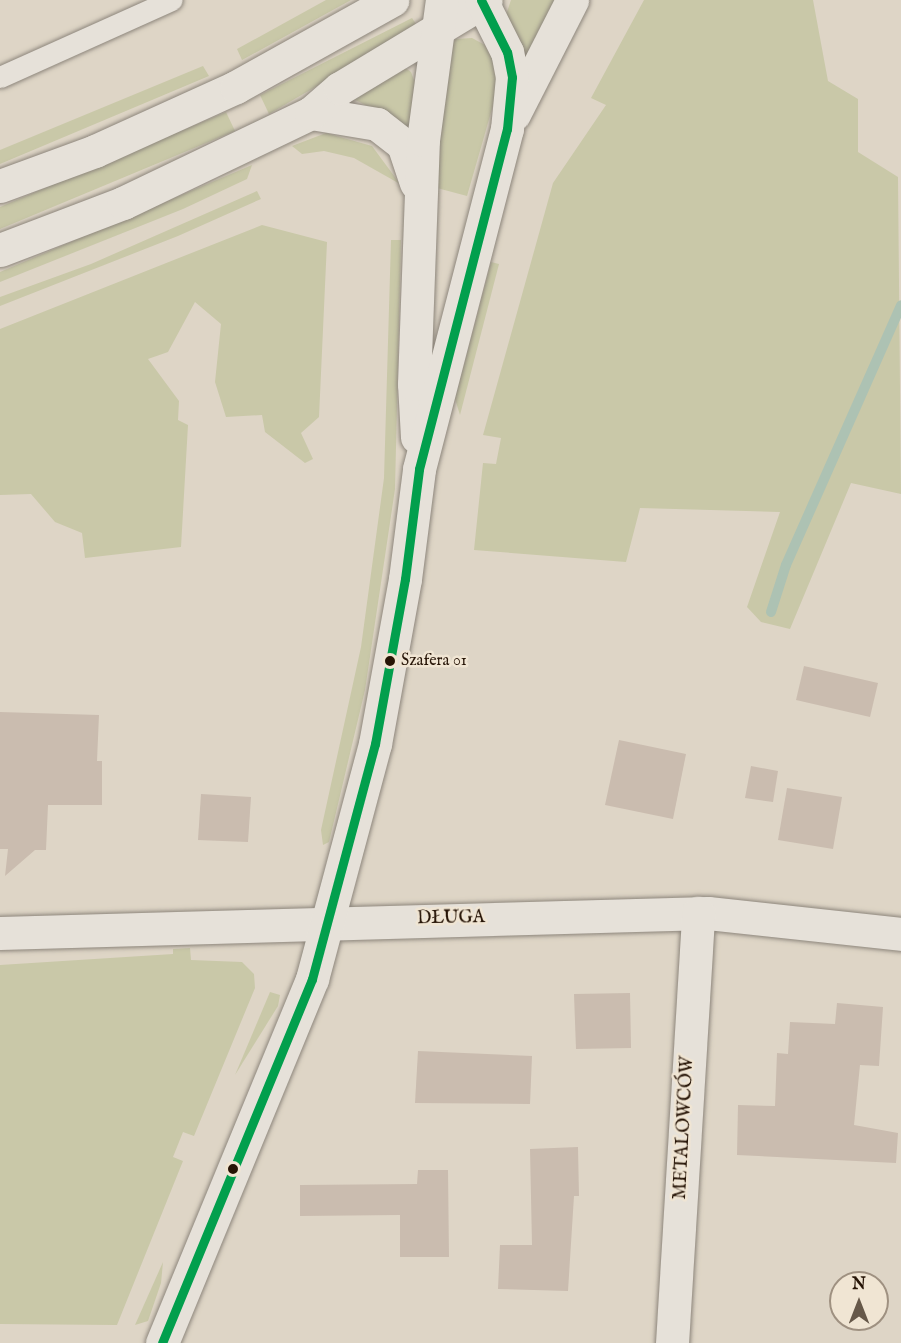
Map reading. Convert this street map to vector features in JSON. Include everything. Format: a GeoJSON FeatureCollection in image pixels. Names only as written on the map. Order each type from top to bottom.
{"type":"FeatureCollection","features":[{"type":"Feature","properties":{"kind":"street"},"geometry":{"type":"LineString","coordinates":[[0,186],[95,151],[236,87],[392,0]]}},
{"type":"Feature","properties":{"kind":"street"},"geometry":{"type":"LineString","coordinates":[[420,469],[414,384],[421,217],[435,32],[442,0]]}},
{"type":"Feature","properties":{"kind":"street"},"geometry":{"type":"LineString","coordinates":[[507,129],[572,0]]}},
{"type":"Feature","properties":{"kind":"street"},"geometry":{"type":"LineString","coordinates":[[0,250],[123,203],[310,113],[340,88],[483,1],[507,52],[512,77],[507,129],[420,469],[391,671],[330,921],[312,979],[162,1343]]}},
{"type":"Feature","properties":{"kind":"street"},"geometry":{"type":"LineString","coordinates":[[310,113],[377,124],[403,144],[416,179],[421,217]]}},
{"type":"Feature","properties":{"kind":"street","name":"DŁUGA"},"geometry":{"type":"LineString","coordinates":[[0,933],[330,921],[698,913],[901,934]]}},
{"type":"Feature","properties":{"kind":"street","name":"METALOWCÓW"},"geometry":{"type":"LineString","coordinates":[[672,1343],[698,913]]}},
{"type":"Feature","properties":{"kind":"lane"},"geometry":{"type":"LineString","coordinates":[[0,77],[171,0]]}},
{"type":"Feature","properties":{"kind":"green space"},"geometry":{"type":"Polygon","coordinates":[[[326,0],[351,0],[242,60],[237,49],[326,0]]]}},
{"type":"Feature","properties":{"kind":"green space"},"geometry":{"type":"Polygon","coordinates":[[[511,0],[560,0],[526,56],[505,18],[511,0]]]}},
{"type":"Feature","properties":{"kind":"green space"},"geometry":{"type":"Polygon","coordinates":[[[644,0],[813,0],[828,81],[858,99],[858,152],[898,177],[901,494],[851,483],[790,629],[761,622],[747,607],[780,512],[640,508],[626,562],[474,550],[483,463],[496,464],[501,438],[483,435],[553,183],[606,105],[591,98],[644,0]]]}},
{"type":"Feature","properties":{"kind":"green space"},"geometry":{"type":"Polygon","coordinates":[[[412,18],[418,27],[269,114],[260,95],[412,18]]]}},
{"type":"Feature","properties":{"kind":"green space"},"geometry":{"type":"Polygon","coordinates":[[[472,38],[485,45],[496,65],[496,95],[467,196],[437,188],[444,51],[456,39],[472,38]]]}},
{"type":"Feature","properties":{"kind":"green space"},"geometry":{"type":"Polygon","coordinates":[[[203,66],[209,76],[0,164],[0,150],[203,66]]]}},
{"type":"Feature","properties":{"kind":"green space"},"geometry":{"type":"Polygon","coordinates":[[[403,66],[411,72],[415,83],[412,130],[352,98],[403,66]]]}},
{"type":"Feature","properties":{"kind":"green space"},"geometry":{"type":"Polygon","coordinates":[[[226,112],[235,131],[0,229],[0,207],[226,112]]]}},
{"type":"Feature","properties":{"kind":"green space"},"geometry":{"type":"Polygon","coordinates":[[[326,133],[372,146],[400,184],[354,158],[324,151],[302,154],[292,146],[326,133]]]}},
{"type":"Feature","properties":{"kind":"green space"},"geometry":{"type":"Polygon","coordinates":[[[252,165],[247,179],[183,209],[0,282],[0,272],[252,165]]]}},
{"type":"Feature","properties":{"kind":"green space"},"geometry":{"type":"Polygon","coordinates":[[[257,191],[261,199],[178,236],[0,306],[0,297],[91,264],[257,191]]]}},
{"type":"Feature","properties":{"kind":"green space"},"geometry":{"type":"Polygon","coordinates":[[[262,225],[327,242],[319,417],[301,433],[313,459],[305,463],[265,432],[262,415],[226,417],[215,382],[221,324],[195,302],[168,352],[148,359],[179,401],[178,420],[188,425],[181,547],[85,558],[82,533],[55,522],[31,494],[0,495],[0,329],[262,225]]]}},
{"type":"Feature","properties":{"kind":"green space"},"geometry":{"type":"Polygon","coordinates":[[[391,240],[401,240],[395,489],[365,690],[329,842],[323,845],[321,830],[361,647],[384,478],[391,240]]]}},
{"type":"Feature","properties":{"kind":"green space"},"geometry":{"type":"Polygon","coordinates":[[[491,262],[499,264],[460,415],[455,399],[491,262]]]}},
{"type":"Feature","properties":{"kind":"green space"},"geometry":{"type":"Polygon","coordinates":[[[190,948],[191,960],[242,962],[254,974],[255,988],[194,1136],[183,1132],[173,1157],[183,1161],[117,1325],[0,1324],[0,965],[173,954],[173,949],[190,948]]]}},
{"type":"Feature","properties":{"kind":"green space"},"geometry":{"type":"Polygon","coordinates":[[[270,992],[280,995],[278,1006],[235,1075],[270,992]]]}},
{"type":"Feature","properties":{"kind":"green space"},"geometry":{"type":"Polygon","coordinates":[[[163,1262],[161,1283],[148,1321],[135,1325],[163,1262]]]}},
{"type":"Feature","properties":{"kind":"building"},"geometry":{"type":"Polygon","coordinates":[[[804,666],[878,683],[870,717],[796,700],[804,666]]]}},
{"type":"Feature","properties":{"kind":"building"},"geometry":{"type":"Polygon","coordinates":[[[0,712],[99,715],[97,761],[102,761],[102,805],[48,805],[46,850],[35,850],[5,876],[8,849],[0,849],[0,712]]]}},
{"type":"Feature","properties":{"kind":"building"},"geometry":{"type":"Polygon","coordinates":[[[619,740],[686,754],[673,819],[605,805],[619,740]]]}},
{"type":"Feature","properties":{"kind":"building"},"geometry":{"type":"Polygon","coordinates":[[[751,766],[778,771],[773,802],[745,798],[751,766]]]}},
{"type":"Feature","properties":{"kind":"building"},"geometry":{"type":"Polygon","coordinates":[[[787,788],[842,797],[833,849],[778,840],[787,788]]]}},
{"type":"Feature","properties":{"kind":"building"},"geometry":{"type":"Polygon","coordinates":[[[201,794],[251,797],[248,842],[198,840],[201,794]]]}},
{"type":"Feature","properties":{"kind":"building"},"geometry":{"type":"Polygon","coordinates":[[[630,993],[631,1048],[576,1049],[574,994],[630,993]]]}},
{"type":"Feature","properties":{"kind":"building"},"geometry":{"type":"Polygon","coordinates":[[[837,1003],[883,1007],[879,1066],[860,1065],[854,1125],[898,1133],[896,1163],[737,1155],[738,1105],[775,1106],[777,1053],[788,1054],[790,1022],[835,1024],[837,1003]]]}},
{"type":"Feature","properties":{"kind":"building"},"geometry":{"type":"Polygon","coordinates":[[[418,1051],[532,1056],[530,1104],[415,1103],[418,1051]]]}},
{"type":"Feature","properties":{"kind":"building"},"geometry":{"type":"Polygon","coordinates":[[[578,1147],[579,1196],[574,1196],[568,1291],[498,1289],[500,1245],[532,1245],[530,1149],[578,1147]]]}},
{"type":"Feature","properties":{"kind":"building"},"geometry":{"type":"Polygon","coordinates":[[[418,1170],[448,1170],[449,1257],[400,1257],[400,1215],[300,1216],[300,1185],[417,1184],[418,1170]]]}},
{"type":"Feature","properties":{"kind":"waterway"},"geometry":{"type":"LineString","coordinates":[[771,612],[786,565],[901,305]]}},
{"type":"Feature","properties":{"kind":"transit line"},"geometry":{"type":"LineString","coordinates":[[162,1343],[312,979],[375,744],[405,579],[419,469],[507,129],[512,77],[507,52],[481,0]]}},
{"type":"Feature","properties":{"kind":"place","name":"Szafera 01"},"geometry":{"type":"Point","coordinates":[390,661]}}]}
